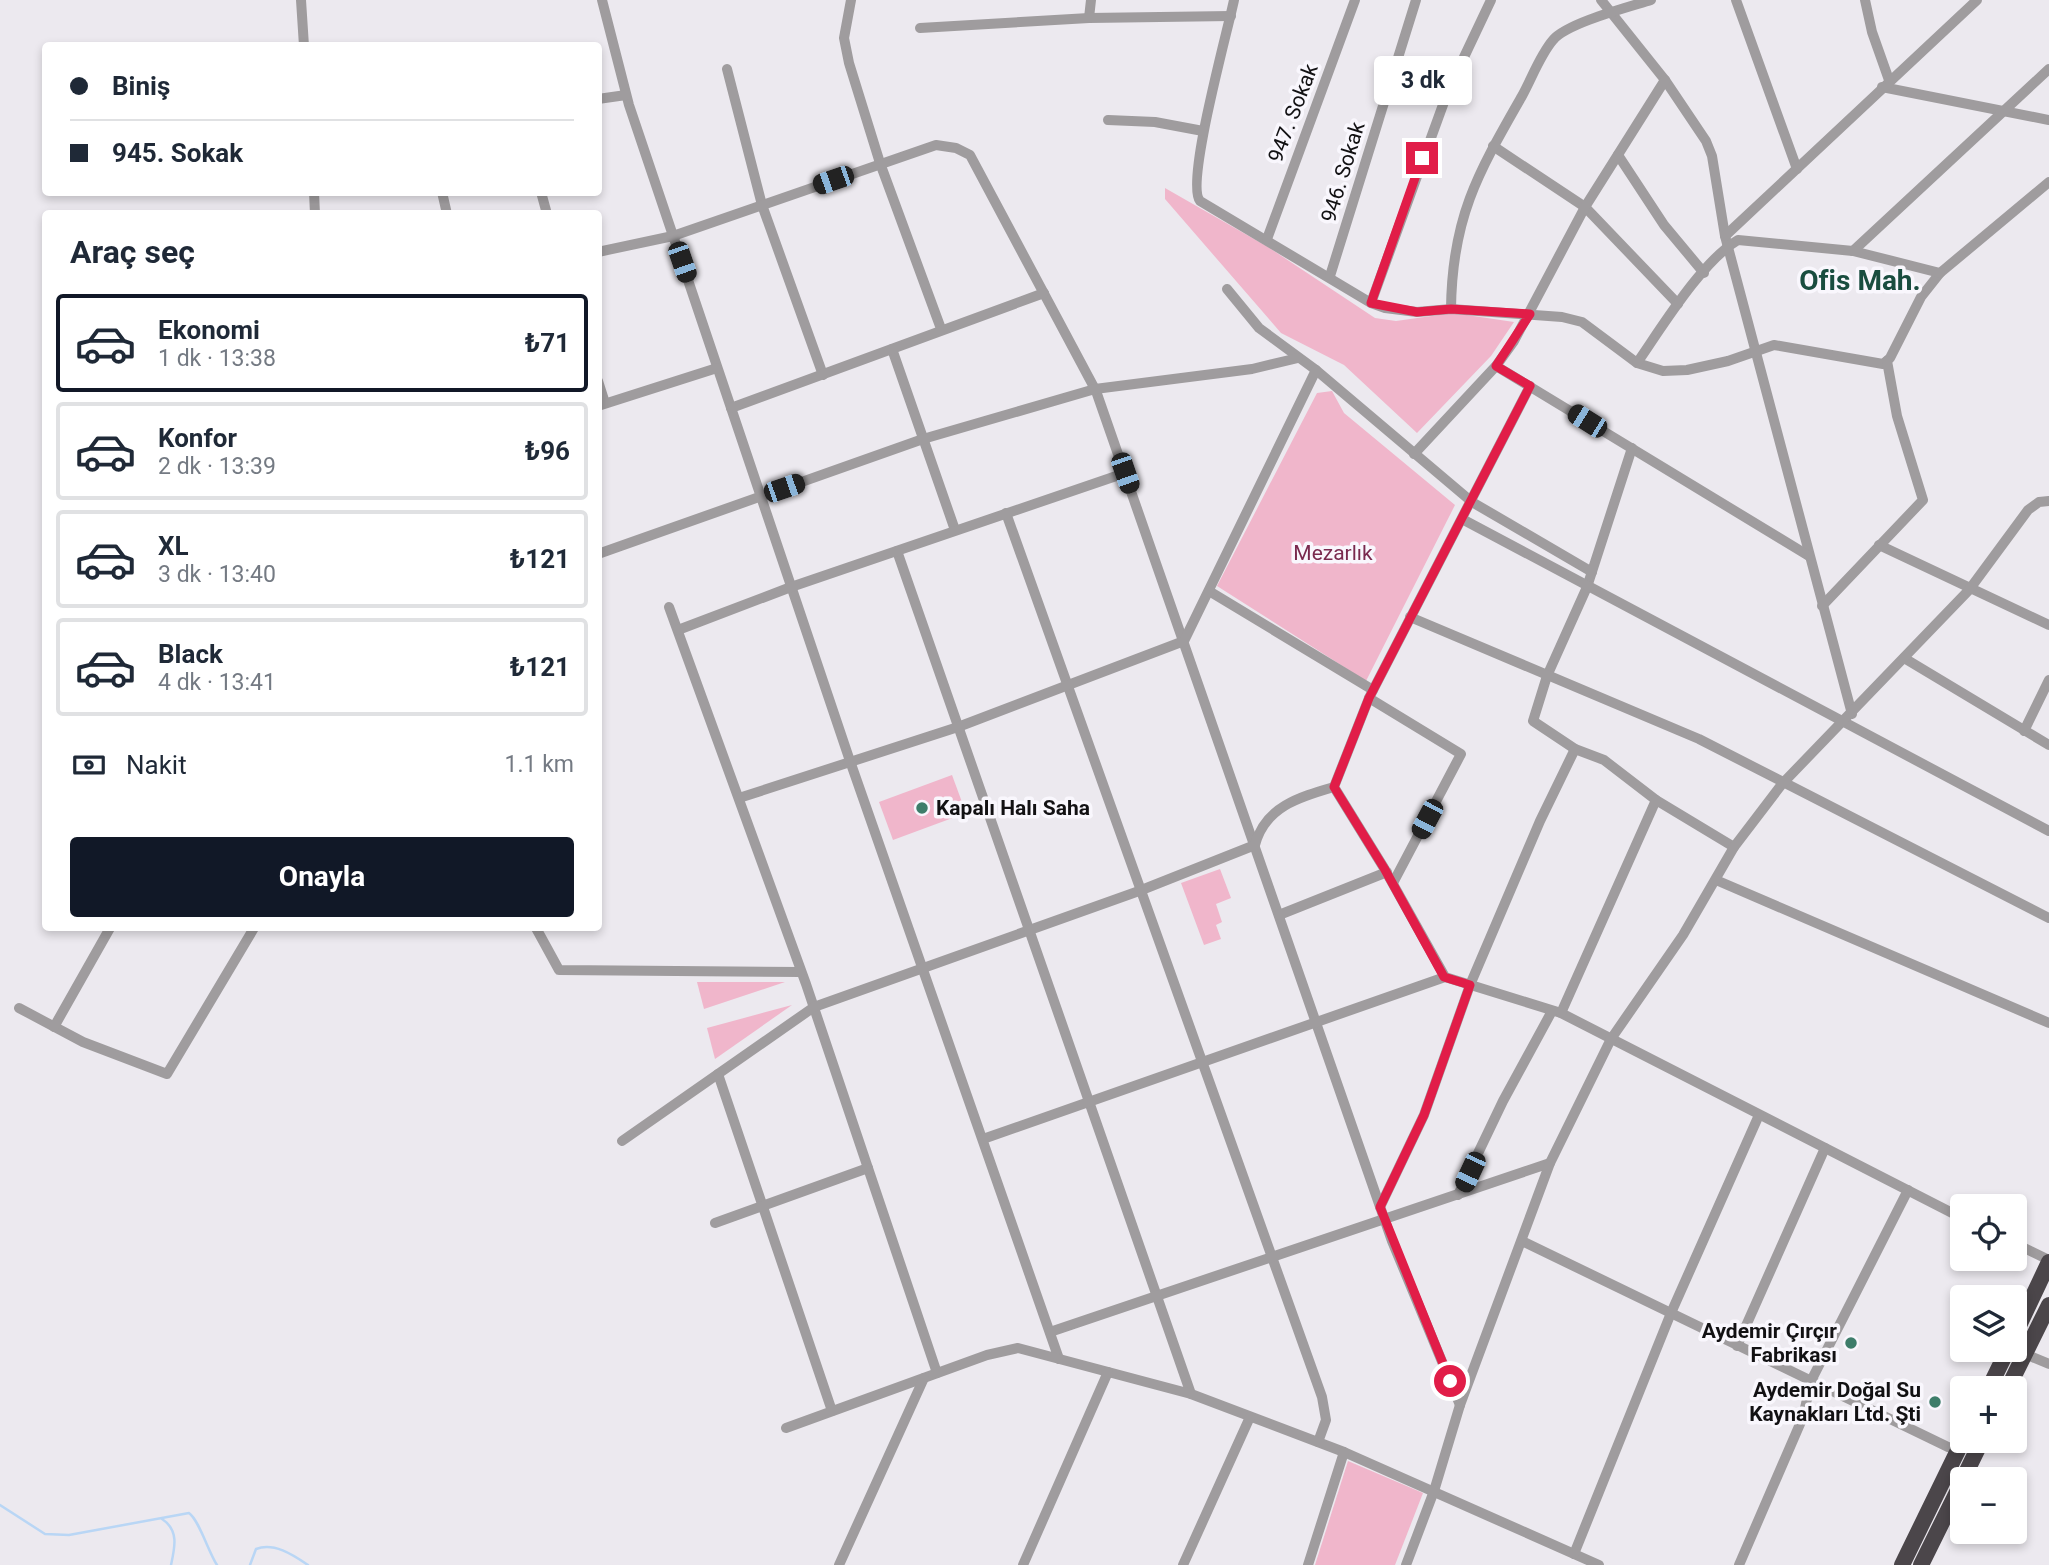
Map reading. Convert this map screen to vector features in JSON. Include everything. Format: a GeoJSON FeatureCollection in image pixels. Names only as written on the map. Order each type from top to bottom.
{"type":"FeatureCollection","features":[{"type":"Feature","properties":{"kind":"highway"},"geometry":{"type":"LineString","coordinates":[[2027,1308],[2049,1261]]}},
{"type":"Feature","properties":{"kind":"highway"},"geometry":{"type":"LineString","coordinates":[[2027,1350],[2049,1306]]}},
{"type":"Feature","properties":{"kind":"highway"},"geometry":{"type":"LineString","coordinates":[[1902,1565],[1951,1453]]}},
{"type":"Feature","properties":{"kind":"highway"},"geometry":{"type":"LineString","coordinates":[[1921,1565],[1950,1506]]}},
{"type":"Feature","properties":{"kind":"street"},"geometry":{"type":"LineString","coordinates":[[301,0],[304,42]]}},
{"type":"Feature","properties":{"kind":"street"},"geometry":{"type":"LineString","coordinates":[[602,0],[626,95],[717,368],[850,761],[925,968],[1059,1359]]}},
{"type":"Feature","properties":{"kind":"street"},"geometry":{"type":"LineString","coordinates":[[851,0],[844,38],[880,163],[940,326]]}},
{"type":"Feature","properties":{"kind":"street"},"geometry":{"type":"LineString","coordinates":[[1089,18],[1091,0]]}},
{"type":"Feature","properties":{"kind":"street"},"geometry":{"type":"LineString","coordinates":[[1234,0],[1203,131],[1196,197],[1371,303],[1417,312],[1451,309],[1530,314],[1583,322],[1637,363],[1663,371],[1687,370],[1755,353],[1774,345],[1883,364],[1921,297],[1940,274],[2049,182]]}},
{"type":"Feature","properties":{"kind":"street","name":"947. Sokak"},"geometry":{"type":"LineString","coordinates":[[1267,239],[1355,0]]}},
{"type":"Feature","properties":{"kind":"street","name":"946. Sokak"},"geometry":{"type":"LineString","coordinates":[[1330,276],[1416,0]]}},
{"type":"Feature","properties":{"kind":"street"},"geometry":{"type":"LineString","coordinates":[[1371,303],[1444,102],[1491,0]]}},
{"type":"Feature","properties":{"kind":"street"},"geometry":{"type":"LineString","coordinates":[[1601,0],[1665,80],[1706,141],[1712,156],[1726,241],[1822,606],[1848,718]]}},
{"type":"Feature","properties":{"kind":"street"},"geometry":{"type":"LineString","coordinates":[[1451,309],[1458,232],[1465,203],[1493,146],[1553,39],[1610,12],[1651,0]]}},
{"type":"Feature","properties":{"kind":"street"},"geometry":{"type":"LineString","coordinates":[[1736,0],[1797,169]]}},
{"type":"Feature","properties":{"kind":"street"},"geometry":{"type":"LineString","coordinates":[[1865,0],[1886,84]]}},
{"type":"Feature","properties":{"kind":"street"},"geometry":{"type":"LineString","coordinates":[[1637,363],[1726,241],[1797,169],[1977,0]]}},
{"type":"Feature","properties":{"kind":"street"},"geometry":{"type":"LineString","coordinates":[[920,28],[1089,18],[1231,16]]}},
{"type":"Feature","properties":{"kind":"street"},"geometry":{"type":"LineString","coordinates":[[727,69],[762,205],[823,375]]}},
{"type":"Feature","properties":{"kind":"street"},"geometry":{"type":"LineString","coordinates":[[1853,251],[2049,69]]}},
{"type":"Feature","properties":{"kind":"street"},"geometry":{"type":"LineString","coordinates":[[1414,454],[1496,366],[1530,314],[1585,208],[1665,80]]}},
{"type":"Feature","properties":{"kind":"street"},"geometry":{"type":"LineString","coordinates":[[1886,84],[2049,120]]}},
{"type":"Feature","properties":{"kind":"street"},"geometry":{"type":"LineString","coordinates":[[602,98],[626,95]]}},
{"type":"Feature","properties":{"kind":"street"},"geometry":{"type":"LineString","coordinates":[[1108,120],[1155,122],[1203,131]]}},
{"type":"Feature","properties":{"kind":"street"},"geometry":{"type":"LineString","coordinates":[[602,251],[673,236],[936,145],[956,148],[970,155],[1094,388],[1384,1219],[1460,1405]]}},
{"type":"Feature","properties":{"kind":"street"},"geometry":{"type":"LineString","coordinates":[[1493,146],[1585,208],[1678,304]]}},
{"type":"Feature","properties":{"kind":"street"},"geometry":{"type":"LineString","coordinates":[[1618,155],[1664,225],[1704,273]]}},
{"type":"Feature","properties":{"kind":"street"},"geometry":{"type":"LineString","coordinates":[[1726,241],[1853,251],[1940,274]]}},
{"type":"Feature","properties":{"kind":"street"},"geometry":{"type":"LineString","coordinates":[[1227,289],[1259,328],[1315,370],[1472,502],[1592,572]]}},
{"type":"Feature","properties":{"kind":"street"},"geometry":{"type":"LineString","coordinates":[[731,408],[1044,293]]}},
{"type":"Feature","properties":{"kind":"street"},"geometry":{"type":"LineString","coordinates":[[892,349],[955,530]]}},
{"type":"Feature","properties":{"kind":"street"},"geometry":{"type":"LineString","coordinates":[[602,553],[923,439],[1094,388],[1252,369],[1298,358]]}},
{"type":"Feature","properties":{"kind":"street"},"geometry":{"type":"LineString","coordinates":[[1822,606],[1923,500],[1897,416],[1886,361]]}},
{"type":"Feature","properties":{"kind":"street"},"geometry":{"type":"LineString","coordinates":[[1496,366],[1809,556]]}},
{"type":"Feature","properties":{"kind":"street"},"geometry":{"type":"LineString","coordinates":[[602,405],[717,368]]}},
{"type":"Feature","properties":{"kind":"street"},"geometry":{"type":"LineString","coordinates":[[739,798],[958,727],[1184,641],[1315,370]]}},
{"type":"Feature","properties":{"kind":"street"},"geometry":{"type":"LineString","coordinates":[[1334,787],[1371,694],[1530,386]]}},
{"type":"Feature","properties":{"kind":"street"},"geometry":{"type":"LineString","coordinates":[[1632,448],[1587,587],[1547,676],[1533,721],[1575,749],[1604,760],[1656,800],[1734,847]]}},
{"type":"Feature","properties":{"kind":"street"},"geometry":{"type":"LineString","coordinates":[[678,630],[791,587],[1125,473]]}},
{"type":"Feature","properties":{"kind":"street"},"geometry":{"type":"LineString","coordinates":[[1406,1565],[1434,1491],[1460,1405],[1550,1163],[1611,1039],[1683,935],[1734,847],[1782,784],[1969,590],[2028,510],[2039,502],[2049,502]]}},
{"type":"Feature","properties":{"kind":"street"},"geometry":{"type":"LineString","coordinates":[[1006,513],[1139,891],[1275,1258],[1322,1397],[1326,1420],[1318,1442]]}},
{"type":"Feature","properties":{"kind":"street"},"geometry":{"type":"LineString","coordinates":[[1462,519],[1587,587],[1848,718],[2049,831]]}},
{"type":"Feature","properties":{"kind":"street"},"geometry":{"type":"LineString","coordinates":[[1879,545],[1969,590],[2049,625]]}},
{"type":"Feature","properties":{"kind":"street"},"geometry":{"type":"LineString","coordinates":[[897,551],[1191,1394]]}},
{"type":"Feature","properties":{"kind":"street"},"geometry":{"type":"LineString","coordinates":[[1209,591],[1461,754],[1393,884]]}},
{"type":"Feature","properties":{"kind":"street"},"geometry":{"type":"LineString","coordinates":[[669,607],[814,1007],[937,1373]]}},
{"type":"Feature","properties":{"kind":"street"},"geometry":{"type":"LineString","coordinates":[[1410,617],[1699,739],[1782,784],[2049,918]]}},
{"type":"Feature","properties":{"kind":"street"},"geometry":{"type":"LineString","coordinates":[[1904,658],[2049,745]]}},
{"type":"Feature","properties":{"kind":"street"},"geometry":{"type":"LineString","coordinates":[[2024,731],[2045,703],[2049,680]]}},
{"type":"Feature","properties":{"kind":"street"},"geometry":{"type":"LineString","coordinates":[[1380,1207],[1427,1106],[1470,985],[1540,821],[1575,749]]}},
{"type":"Feature","properties":{"kind":"street"},"geometry":{"type":"LineString","coordinates":[[1255,845],[1260,827],[1269,816],[1300,797],[1334,787]]}},
{"type":"Feature","properties":{"kind":"street"},"geometry":{"type":"LineString","coordinates":[[1334,787],[1387,872],[1444,977]]}},
{"type":"Feature","properties":{"kind":"street"},"geometry":{"type":"LineString","coordinates":[[1458,1195],[1503,1101],[1557,1012],[1656,800]]}},
{"type":"Feature","properties":{"kind":"street"},"geometry":{"type":"LineString","coordinates":[[622,1141],[814,1007],[1029,928],[1139,891],[1255,845]]}},
{"type":"Feature","properties":{"kind":"street"},"geometry":{"type":"LineString","coordinates":[[1279,915],[1387,872]]}},
{"type":"Feature","properties":{"kind":"street"},"geometry":{"type":"LineString","coordinates":[[1716,880],[2049,1023]]}},
{"type":"Feature","properties":{"kind":"street"},"geometry":{"type":"LineString","coordinates":[[54,1027],[108,931]]}},
{"type":"Feature","properties":{"kind":"street"},"geometry":{"type":"LineString","coordinates":[[19,1008],[83,1042],[167,1074],[172,1071],[252,931]]}},
{"type":"Feature","properties":{"kind":"street"},"geometry":{"type":"LineString","coordinates":[[538,931],[559,970],[801,972]]}},
{"type":"Feature","properties":{"kind":"street"},"geometry":{"type":"LineString","coordinates":[[983,1139],[1444,977],[1557,1012],[1950,1212]]}},
{"type":"Feature","properties":{"kind":"street"},"geometry":{"type":"LineString","coordinates":[[718,1074],[832,1411]]}},
{"type":"Feature","properties":{"kind":"street"},"geometry":{"type":"LineString","coordinates":[[1574,1554],[1671,1313],[1759,1115]]}},
{"type":"Feature","properties":{"kind":"street"},"geometry":{"type":"LineString","coordinates":[[1737,1346],[1825,1148]]}},
{"type":"Feature","properties":{"kind":"street"},"geometry":{"type":"LineString","coordinates":[[1050,1332],[1550,1163]]}},
{"type":"Feature","properties":{"kind":"street"},"geometry":{"type":"LineString","coordinates":[[715,1223],[868,1168]]}},
{"type":"Feature","properties":{"kind":"street"},"geometry":{"type":"LineString","coordinates":[[1739,1565],[1803,1418],[1811,1381],[1908,1190]]}},
{"type":"Feature","properties":{"kind":"street"},"geometry":{"type":"LineString","coordinates":[[1522,1241],[1811,1381],[1950,1441]]}},
{"type":"Feature","properties":{"kind":"street"},"geometry":{"type":"LineString","coordinates":[[2027,1250],[2049,1261]]}},
{"type":"Feature","properties":{"kind":"street"},"geometry":{"type":"LineString","coordinates":[[786,1428],[937,1373],[1018,1348],[1191,1394],[1344,1452],[1599,1565]]}},
{"type":"Feature","properties":{"kind":"street"},"geometry":{"type":"LineString","coordinates":[[2027,1355],[2049,1364]]}},
{"type":"Feature","properties":{"kind":"street"},"geometry":{"type":"LineString","coordinates":[[1023,1565],[1108,1372]]}},
{"type":"Feature","properties":{"kind":"street"},"geometry":{"type":"LineString","coordinates":[[839,1565],[924,1378]]}},
{"type":"Feature","properties":{"kind":"street"},"geometry":{"type":"LineString","coordinates":[[1182,1565],[1250,1417]]}},
{"type":"Feature","properties":{"kind":"street"},"geometry":{"type":"LineString","coordinates":[[1308,1565],[1344,1452]]}},
{"type":"Feature","properties":{"kind":"green space"},"geometry":{"type":"Polygon","coordinates":[[[1165,188],[1268,247],[1375,318],[1396,321],[1453,313],[1514,322],[1491,356],[1417,433],[1344,365],[1281,333],[1165,199],[1165,188]]]}},
{"type":"Feature","properties":{"kind":"green space","name":"Mezarlık"},"geometry":{"type":"Polygon","coordinates":[[[1332,391],[1344,413],[1455,505],[1366,681],[1217,586],[1317,393],[1332,391]]]}},
{"type":"Feature","properties":{"kind":"green space","name":"Kapalı Halı Saha"},"geometry":{"type":"Polygon","coordinates":[[[952,775],[966,813],[893,840],[879,802],[952,775]]]}},
{"type":"Feature","properties":{"kind":"green space"},"geometry":{"type":"Polygon","coordinates":[[[1220,869],[1231,898],[1216,904],[1222,922],[1216,925],[1221,939],[1204,945],[1181,883],[1220,869]]]}},
{"type":"Feature","properties":{"kind":"green space"},"geometry":{"type":"Polygon","coordinates":[[[697,982],[785,982],[704,1009],[697,982]]]}},
{"type":"Feature","properties":{"kind":"green space"},"geometry":{"type":"Polygon","coordinates":[[[792,1005],[715,1059],[707,1028],[792,1005]]]}},
{"type":"Feature","properties":{"kind":"green space"},"geometry":{"type":"Polygon","coordinates":[[[1348,1461],[1423,1493],[1395,1565],[1315,1565],[1348,1461]]]}},
{"type":"Feature","properties":{"kind":"waterway"},"geometry":{"type":"LineString","coordinates":[[0,1505],[45,1534],[69,1535],[189,1513],[217,1565]]}},
{"type":"Feature","properties":{"kind":"waterway"},"geometry":{"type":"LineString","coordinates":[[162,1519],[173,1534],[171,1565]]}},
{"type":"Feature","properties":{"kind":"waterway"},"geometry":{"type":"LineString","coordinates":[[250,1565],[256,1549],[263,1547],[276,1548],[308,1565]]}},
{"type":"Feature","properties":{"kind":"place","name":"Kapalı Halı Saha"},"geometry":{"type":"Point","coordinates":[922,808]}},
{"type":"Feature","properties":{"kind":"place","name":"Aydemir Çırçır Fabrikası"},"geometry":{"type":"Point","coordinates":[1851,1343]}},
{"type":"Feature","properties":{"kind":"place","name":"Aydemir Doğal Su Kaynakları Ltd. Şti"},"geometry":{"type":"Point","coordinates":[1935,1402]}},
{"type":"Feature","properties":{"kind":"district","name":"Ofis Mah."},"geometry":{"type":"Point","coordinates":[1860,280]}},
{"type":"Feature","properties":{"kind":"route"},"geometry":{"type":"LineString","coordinates":[[1422,158],[1371,303],[1385,308],[1417,312],[1451,309],[1530,314],[1496,366],[1530,386],[1369,698],[1334,787],[1384,868],[1444,977],[1470,985],[1424,1115],[1380,1207],[1450,1381]]}}]}
